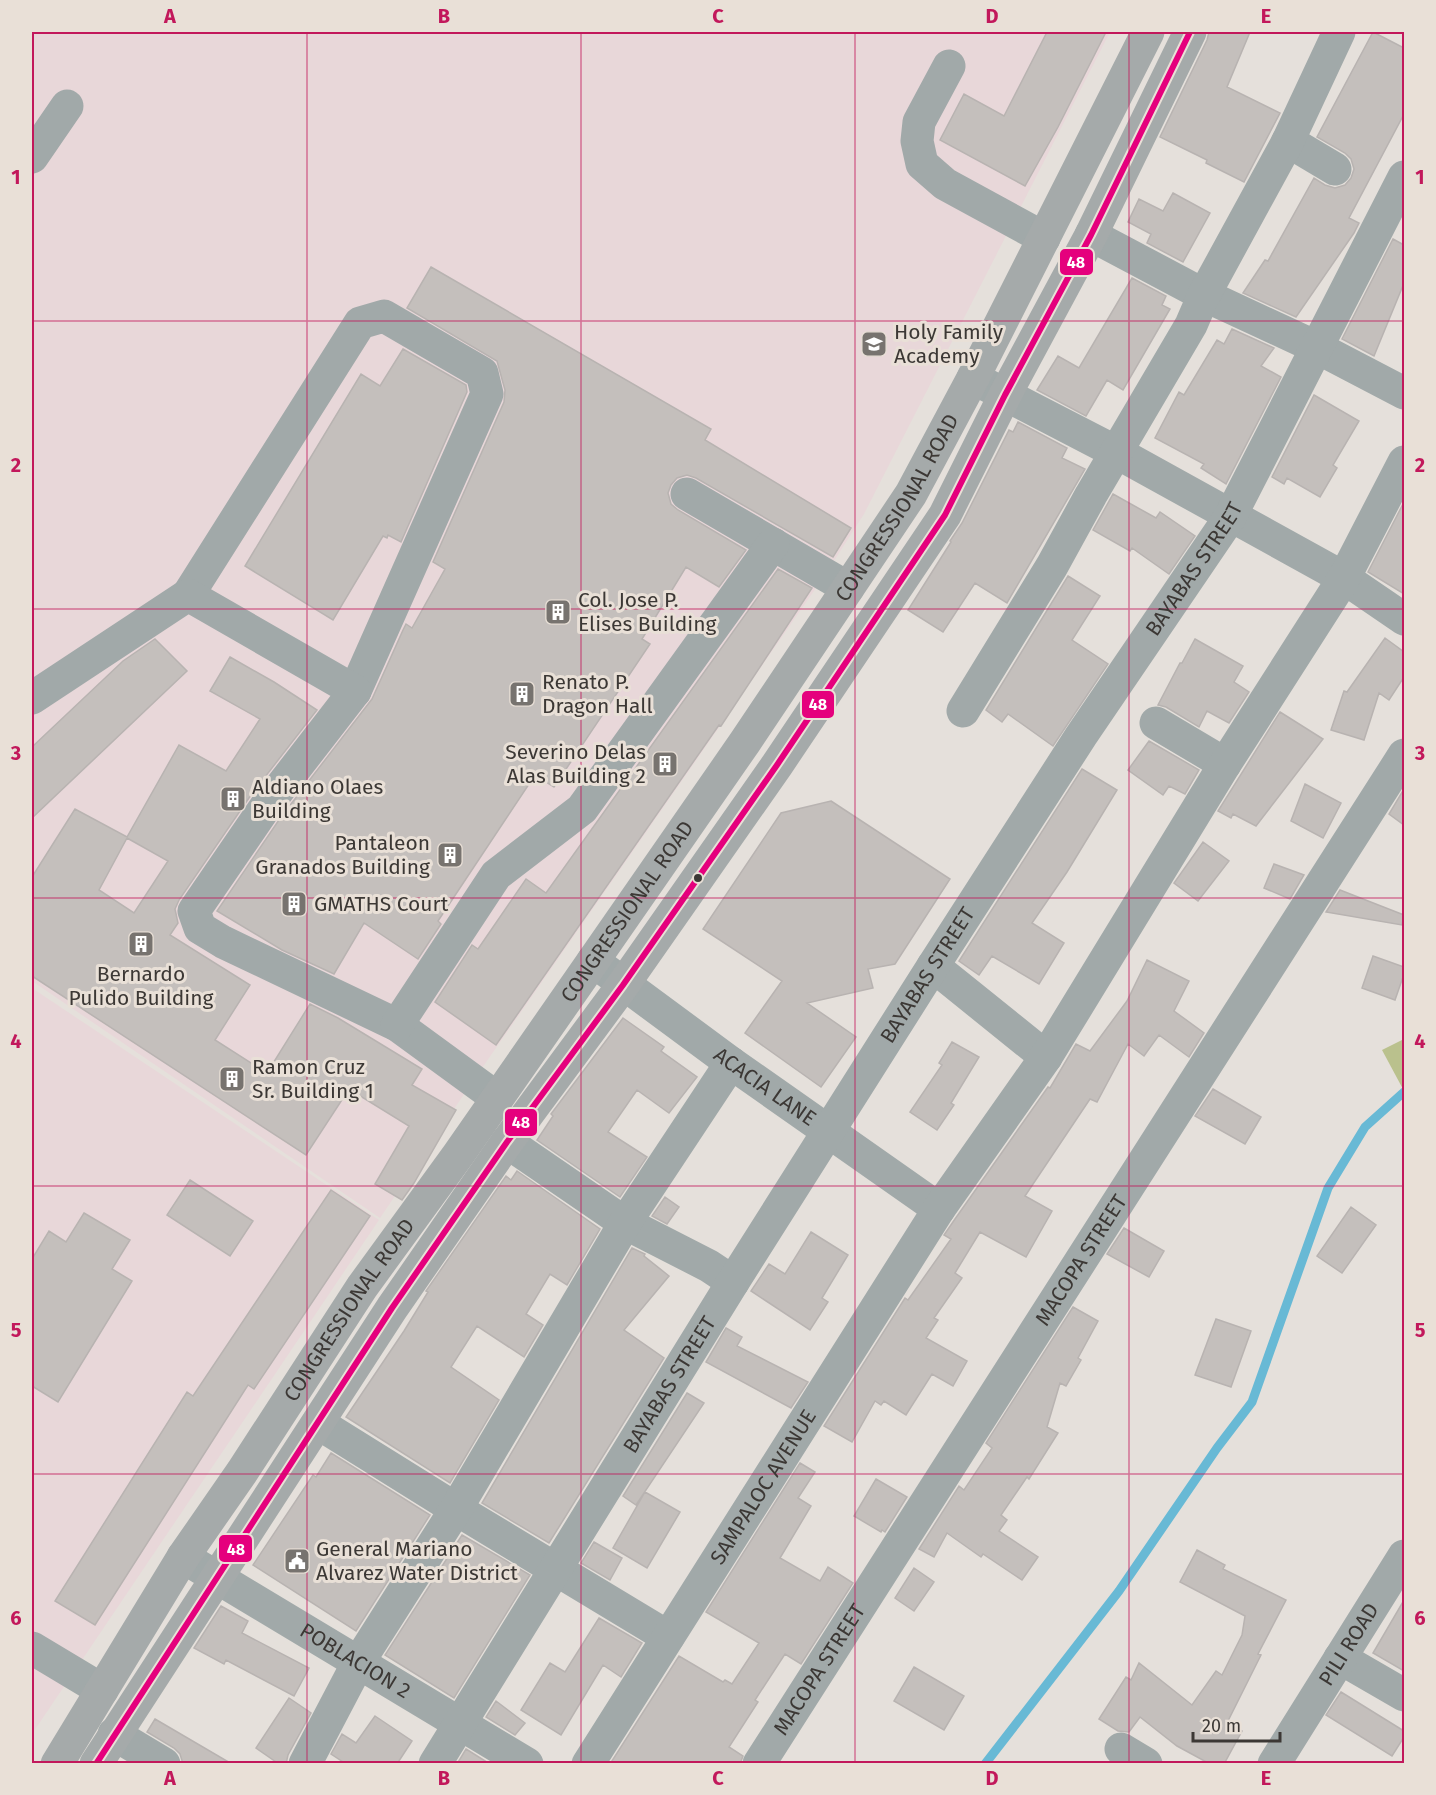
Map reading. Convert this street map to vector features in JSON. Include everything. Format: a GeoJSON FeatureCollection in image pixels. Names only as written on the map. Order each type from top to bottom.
{"type":"FeatureCollection","features":[{"type":"Feature","properties":{"kind":"main road","name":"CONGRESSIONAL ROAD"},"geometry":{"type":"LineString","coordinates":[[57,1764],[183,1557],[242,1472],[362,1287],[593,962],[910,494],[973,378],[1148,32]]}},
{"type":"Feature","properties":{"kind":"main road","name":"CONGRESSIONAL ROAD"},"geometry":{"type":"LineString","coordinates":[[96,1764],[392,1308],[507,1142],[623,985],[777,765],[945,515],[1005,395],[1091,235],[1190,32]]}},
{"type":"Feature","properties":{"kind":"street"},"geometry":{"type":"LineString","coordinates":[[963,711],[1052,566],[1191,325],[1204,295],[1288,141],[1339,32]]}},
{"type":"Feature","properties":{"kind":"street"},"geometry":{"type":"LineString","coordinates":[[949,66],[919,122],[917,141],[922,164],[945,184],[1044,238]]}},
{"type":"Feature","properties":{"kind":"street"},"geometry":{"type":"LineString","coordinates":[[32,157],[67,106]]}},
{"type":"Feature","properties":{"kind":"street"},"geometry":{"type":"LineString","coordinates":[[1288,141],[1335,169]]}},
{"type":"Feature","properties":{"kind":"street","name":"BAYABAS STREET"},"geometry":{"type":"LineString","coordinates":[[435,1764],[733,1282],[933,966],[1080,736],[1230,517],[1404,177]]}},
{"type":"Feature","properties":{"kind":"street"},"geometry":{"type":"LineString","coordinates":[[1091,235],[1204,295],[1316,347],[1404,393]]}},
{"type":"Feature","properties":{"kind":"street"},"geometry":{"type":"LineString","coordinates":[[32,698],[188,595],[360,323],[384,316],[482,373],[487,394],[355,691],[266,807],[194,911],[200,928],[223,942],[397,1025],[497,1098]]}},
{"type":"Feature","properties":{"kind":"street"},"geometry":{"type":"LineString","coordinates":[[973,378],[1116,453],[1344,578],[1404,619]]}},
{"type":"Feature","properties":{"kind":"street","name":"SAMPALOC AVENUE"},"geometry":{"type":"LineString","coordinates":[[588,1764],[939,1209],[1046,1057],[1225,765],[1344,578],[1404,462]]}},
{"type":"Feature","properties":{"kind":"street"},"geometry":{"type":"LineString","coordinates":[[687,494],[848,588]]}},
{"type":"Feature","properties":{"kind":"street"},"geometry":{"type":"LineString","coordinates":[[397,1025],[496,875],[582,809],[773,544]]}},
{"type":"Feature","properties":{"kind":"street"},"geometry":{"type":"LineString","coordinates":[[188,595],[355,691]]}},
{"type":"Feature","properties":{"kind":"street"},"geometry":{"type":"LineString","coordinates":[[1156,723],[1225,765]]}},
{"type":"Feature","properties":{"kind":"street","name":"MACOPA STREET"},"geometry":{"type":"LineString","coordinates":[[759,1764],[1404,755]]}},
{"type":"Feature","properties":{"kind":"street","name":"ACACIA LANE"},"geometry":{"type":"LineString","coordinates":[[593,962],[731,1063],[939,1209]]}},
{"type":"Feature","properties":{"kind":"street"},"geometry":{"type":"LineString","coordinates":[[933,966],[1046,1057]]}},
{"type":"Feature","properties":{"kind":"street"},"geometry":{"type":"LineString","coordinates":[[305,1764],[358,1663],[456,1509],[625,1224],[731,1063]]}},
{"type":"Feature","properties":{"kind":"street"},"geometry":{"type":"LineString","coordinates":[[507,1142],[625,1224],[709,1266],[733,1282]]}},
{"type":"Feature","properties":{"kind":"street"},"geometry":{"type":"LineString","coordinates":[[318,1423],[668,1637]]}},
{"type":"Feature","properties":{"kind":"street","name":"PILI ROAD"},"geometry":{"type":"LineString","coordinates":[[1274,1764],[1404,1556]]}},
{"type":"Feature","properties":{"kind":"street","name":"POBLACION 2"},"geometry":{"type":"LineString","coordinates":[[183,1557],[528,1764]]}},
{"type":"Feature","properties":{"kind":"street"},"geometry":{"type":"LineString","coordinates":[[32,1648],[102,1690]]}},
{"type":"Feature","properties":{"kind":"street"},"geometry":{"type":"LineString","coordinates":[[1340,1658],[1404,1695]]}},
{"type":"Feature","properties":{"kind":"street"},"geometry":{"type":"LineString","coordinates":[[114,1734],[164,1764]]}},
{"type":"Feature","properties":{"kind":"shaded area"},"geometry":{"type":"Polygon","coordinates":[[[32,32],[1110,32],[864,514],[825,575],[380,1218],[32,981],[32,32]]]}},
{"type":"Feature","properties":{"kind":"shaded area"},"geometry":{"type":"Polygon","coordinates":[[[32,988],[379,1220],[32,1734],[32,988]]]}},
{"type":"Feature","properties":{"kind":"green space"},"geometry":{"type":"Polygon","coordinates":[[[1404,1039],[1404,1091],[1382,1050],[1404,1039]]]}},
{"type":"Feature","properties":{"kind":"building"},"geometry":{"type":"Polygon","coordinates":[[[1047,32],[1106,32],[1025,186],[940,140],[964,94],[1004,116],[1047,32]]]}},
{"type":"Feature","properties":{"kind":"building"},"geometry":{"type":"Polygon","coordinates":[[[1209,32],[1250,32],[1227,87],[1280,113],[1244,182],[1206,163],[1207,160],[1160,137],[1209,32]]]}},
{"type":"Feature","properties":{"kind":"building"},"geometry":{"type":"Polygon","coordinates":[[[1373,32],[1404,48],[1404,114],[1349,218],[1359,223],[1354,233],[1296,317],[1243,293],[1265,260],[1268,261],[1314,178],[1335,188],[1345,185],[1351,178],[1354,169],[1351,159],[1317,137],[1373,32]]]}},
{"type":"Feature","properties":{"kind":"building"},"geometry":{"type":"Polygon","coordinates":[[[1173,193],[1210,213],[1183,262],[1147,243],[1151,234],[1128,222],[1139,199],[1163,211],[1173,193]]]}},
{"type":"Feature","properties":{"kind":"building"},"geometry":{"type":"Polygon","coordinates":[[[1393,239],[1404,245],[1404,283],[1374,356],[1342,339],[1393,239]]]}},
{"type":"Feature","properties":{"kind":"building"},"geometry":{"type":"Polygon","coordinates":[[[431,267],[711,429],[705,440],[851,528],[833,557],[696,478],[687,475],[677,478],[668,493],[671,504],[746,550],[719,587],[686,567],[642,639],[650,644],[554,787],[535,775],[438,921],[441,924],[418,959],[364,923],[334,974],[282,950],[217,911],[281,817],[372,699],[406,624],[412,628],[445,569],[433,562],[504,402],[505,390],[497,361],[407,308],[431,267]]]}},
{"type":"Feature","properties":{"kind":"building"},"geometry":{"type":"Polygon","coordinates":[[[1132,278],[1166,296],[1162,305],[1170,309],[1123,390],[1107,380],[1086,416],[1037,390],[1058,356],[1079,368],[1132,278]]]}},
{"type":"Feature","properties":{"kind":"building"},"geometry":{"type":"Polygon","coordinates":[[[1232,329],[1274,348],[1261,366],[1281,377],[1226,484],[1201,468],[1204,464],[1155,438],[1179,392],[1184,395],[1217,340],[1224,344],[1232,329]]]}},
{"type":"Feature","properties":{"kind":"building"},"geometry":{"type":"Polygon","coordinates":[[[403,349],[466,385],[467,392],[401,542],[388,535],[387,538],[383,536],[333,620],[245,566],[361,374],[380,386],[403,349]]]}},
{"type":"Feature","properties":{"kind":"building"},"geometry":{"type":"Polygon","coordinates":[[[1314,395],[1359,421],[1333,465],[1337,468],[1320,497],[1287,478],[1284,484],[1272,477],[1314,395]]]}},
{"type":"Feature","properties":{"kind":"building"},"geometry":{"type":"Polygon","coordinates":[[[1018,422],[1067,448],[1062,458],[1085,469],[1007,603],[975,583],[943,632],[908,610],[962,523],[1009,430],[1013,432],[1018,422]]]}},
{"type":"Feature","properties":{"kind":"building"},"geometry":{"type":"Polygon","coordinates":[[[1113,494],[1156,518],[1160,512],[1195,536],[1169,574],[1132,548],[1130,551],[1093,530],[1113,494]]]}},
{"type":"Feature","properties":{"kind":"building"},"geometry":{"type":"Polygon","coordinates":[[[1404,502],[1404,594],[1368,572],[1404,502]]]}},
{"type":"Feature","properties":{"kind":"building"},"geometry":{"type":"Polygon","coordinates":[[[778,569],[812,588],[721,726],[719,725],[496,1045],[435,1002],[472,945],[478,949],[526,879],[546,893],[778,569]]]}},
{"type":"Feature","properties":{"kind":"building"},"geometry":{"type":"Polygon","coordinates":[[[1068,576],[1100,596],[1072,640],[1108,664],[1053,746],[1008,714],[1002,722],[986,710],[1068,576]]]}},
{"type":"Feature","properties":{"kind":"building"},"geometry":{"type":"Polygon","coordinates":[[[1385,638],[1404,652],[1404,677],[1389,700],[1379,693],[1364,740],[1331,730],[1344,691],[1347,692],[1385,638]]]}},
{"type":"Feature","properties":{"kind":"building"},"geometry":{"type":"Polygon","coordinates":[[[155,639],[187,671],[32,818],[32,747],[123,661],[155,639]]]}},
{"type":"Feature","properties":{"kind":"building"},"geometry":{"type":"Polygon","coordinates":[[[1195,639],[1243,666],[1234,682],[1249,692],[1229,723],[1207,711],[1199,727],[1166,707],[1158,705],[1195,639]]]}},
{"type":"Feature","properties":{"kind":"building"},"geometry":{"type":"Polygon","coordinates":[[[230,657],[317,710],[251,795],[179,900],[175,909],[178,923],[170,935],[250,985],[215,1040],[267,1073],[310,1004],[338,1018],[422,1069],[412,1085],[456,1110],[402,1200],[375,1184],[409,1126],[349,1089],[306,1155],[32,976],[32,877],[75,809],[127,837],[179,745],[226,771],[260,719],[210,691],[230,657]],[[127,838],[99,890],[134,913],[168,861],[127,838]]]}},
{"type":"Feature","properties":{"kind":"building"},"geometry":{"type":"Polygon","coordinates":[[[1280,712],[1323,739],[1256,826],[1233,814],[1231,818],[1218,811],[1280,712]]]}},
{"type":"Feature","properties":{"kind":"building"},"geometry":{"type":"Polygon","coordinates":[[[1149,741],[1199,770],[1185,794],[1169,786],[1163,795],[1128,770],[1149,741]]]}},
{"type":"Feature","properties":{"kind":"building"},"geometry":{"type":"Polygon","coordinates":[[[1082,769],[1117,790],[1067,872],[1032,923],[1064,943],[1039,984],[992,956],[979,975],[959,961],[1082,769]]]}},
{"type":"Feature","properties":{"kind":"building"},"geometry":{"type":"Polygon","coordinates":[[[1305,784],[1341,803],[1323,838],[1291,821],[1305,784]]]}},
{"type":"Feature","properties":{"kind":"building"},"geometry":{"type":"Polygon","coordinates":[[[1404,789],[1404,825],[1389,814],[1404,789]]]}},
{"type":"Feature","properties":{"kind":"building"},"geometry":{"type":"Polygon","coordinates":[[[831,801],[950,879],[895,964],[868,969],[873,988],[807,1003],[856,1037],[821,1087],[745,1033],[782,981],[703,929],[781,813],[831,801]]]}},
{"type":"Feature","properties":{"kind":"building"},"geometry":{"type":"Polygon","coordinates":[[[1203,842],[1229,861],[1198,901],[1174,883],[1203,842]]]}},
{"type":"Feature","properties":{"kind":"building"},"geometry":{"type":"Polygon","coordinates":[[[1274,864],[1304,875],[1290,899],[1264,888],[1274,864]]]}},
{"type":"Feature","properties":{"kind":"building"},"geometry":{"type":"Polygon","coordinates":[[[1340,890],[1404,915],[1402,925],[1326,912],[1340,890]]]}},
{"type":"Feature","properties":{"kind":"building"},"geometry":{"type":"Polygon","coordinates":[[[1373,956],[1404,967],[1404,974],[1395,1000],[1362,988],[1373,956]]]}},
{"type":"Feature","properties":{"kind":"building"},"geometry":{"type":"Polygon","coordinates":[[[1147,960],[1189,981],[1174,1011],[1204,1033],[1189,1057],[1159,1035],[1144,1056],[1128,1044],[1097,1102],[1090,1099],[1025,1196],[1052,1211],[1026,1257],[980,1232],[955,1273],[962,1278],[934,1318],[938,1320],[926,1338],[967,1361],[953,1386],[932,1374],[906,1415],[884,1401],[881,1405],[875,1401],[852,1442],[824,1426],[905,1298],[908,1300],[951,1239],[944,1235],[1048,1087],[1050,1088],[1076,1044],[1090,1051],[1127,1001],[1147,960]]]}},
{"type":"Feature","properties":{"kind":"building"},"geometry":{"type":"Polygon","coordinates":[[[623,1018],[664,1047],[661,1051],[697,1077],[669,1113],[637,1090],[608,1132],[647,1157],[620,1197],[537,1140],[553,1116],[551,1114],[623,1018]]]}},
{"type":"Feature","properties":{"kind":"building"},"geometry":{"type":"Polygon","coordinates":[[[952,1042],[979,1057],[951,1103],[954,1105],[937,1130],[910,1112],[942,1065],[939,1063],[952,1042]]]}},
{"type":"Feature","properties":{"kind":"building"},"geometry":{"type":"Polygon","coordinates":[[[1213,1089],[1261,1117],[1245,1144],[1195,1116],[1213,1089]]]}},
{"type":"Feature","properties":{"kind":"building"},"geometry":{"type":"Polygon","coordinates":[[[517,1171],[600,1229],[567,1285],[550,1274],[526,1314],[543,1325],[524,1357],[477,1326],[451,1367],[499,1400],[450,1483],[346,1417],[404,1331],[428,1292],[426,1291],[506,1176],[511,1180],[517,1171]]]}},
{"type":"Feature","properties":{"kind":"building"},"geometry":{"type":"Polygon","coordinates":[[[190,1180],[253,1221],[230,1256],[167,1215],[190,1180]]]}},
{"type":"Feature","properties":{"kind":"building"},"geometry":{"type":"Polygon","coordinates":[[[331,1190],[370,1216],[254,1389],[248,1385],[95,1625],[55,1601],[187,1392],[193,1396],[331,1190]]]}},
{"type":"Feature","properties":{"kind":"building"},"geometry":{"type":"Polygon","coordinates":[[[665,1197],[679,1207],[667,1224],[652,1216],[665,1197]]]}},
{"type":"Feature","properties":{"kind":"building"},"geometry":{"type":"Polygon","coordinates":[[[1351,1207],[1376,1225],[1342,1273],[1317,1256],[1351,1207]]]}},
{"type":"Feature","properties":{"kind":"building"},"geometry":{"type":"Polygon","coordinates":[[[84,1213],[130,1240],[112,1269],[132,1281],[58,1402],[32,1386],[32,1259],[49,1231],[66,1242],[84,1213]]]}},
{"type":"Feature","properties":{"kind":"building"},"geometry":{"type":"Polygon","coordinates":[[[1124,1228],[1164,1251],[1149,1277],[1107,1254],[1124,1228]]]}},
{"type":"Feature","properties":{"kind":"building"},"geometry":{"type":"Polygon","coordinates":[[[811,1232],[848,1255],[822,1298],[828,1302],[810,1330],[751,1291],[769,1264],[785,1274],[811,1232]]]}},
{"type":"Feature","properties":{"kind":"building"},"geometry":{"type":"Polygon","coordinates":[[[632,1248],[645,1254],[644,1256],[669,1276],[624,1330],[664,1358],[549,1543],[482,1503],[632,1248]]]}},
{"type":"Feature","properties":{"kind":"building"},"geometry":{"type":"Polygon","coordinates":[[[1073,1307],[1098,1321],[1078,1358],[1081,1360],[1066,1386],[1060,1383],[1047,1427],[1058,1433],[1029,1479],[1027,1477],[1001,1515],[1007,1520],[999,1531],[1038,1557],[1022,1580],[983,1554],[981,1557],[947,1533],[934,1557],[919,1549],[959,1486],[964,1490],[992,1448],[986,1443],[1073,1307]]]}},
{"type":"Feature","properties":{"kind":"building"},"geometry":{"type":"Polygon","coordinates":[[[1216,1319],[1251,1331],[1231,1387],[1195,1375],[1216,1319]]]}},
{"type":"Feature","properties":{"kind":"building"},"geometry":{"type":"Polygon","coordinates":[[[726,1328],[742,1337],[737,1346],[808,1382],[791,1408],[706,1362],[726,1328]]]}},
{"type":"Feature","properties":{"kind":"building"},"geometry":{"type":"Polygon","coordinates":[[[687,1393],[704,1403],[636,1505],[623,1496],[687,1393]]]}},
{"type":"Feature","properties":{"kind":"building"},"geometry":{"type":"Polygon","coordinates":[[[331,1453],[430,1515],[356,1631],[253,1565],[313,1475],[316,1477],[331,1453]]]}},
{"type":"Feature","properties":{"kind":"building"},"geometry":{"type":"Polygon","coordinates":[[[800,1463],[815,1472],[798,1498],[811,1506],[780,1558],[820,1581],[828,1567],[853,1583],[801,1664],[785,1654],[755,1700],[758,1702],[729,1747],[743,1756],[740,1764],[610,1764],[679,1656],[723,1682],[725,1680],[732,1684],[759,1643],[706,1612],[800,1463]]]}},
{"type":"Feature","properties":{"kind":"building"},"geometry":{"type":"Polygon","coordinates":[[[876,1479],[907,1497],[885,1532],[882,1530],[881,1532],[854,1516],[876,1479]]]}},
{"type":"Feature","properties":{"kind":"building"},"geometry":{"type":"Polygon","coordinates":[[[645,1492],[680,1512],[647,1568],[613,1548],[645,1492]]]}},
{"type":"Feature","properties":{"kind":"building"},"geometry":{"type":"Polygon","coordinates":[[[462,1535],[530,1575],[454,1698],[385,1655],[462,1535]]]}},
{"type":"Feature","properties":{"kind":"building"},"geometry":{"type":"Polygon","coordinates":[[[594,1542],[622,1558],[610,1580],[581,1563],[594,1542]]]}},
{"type":"Feature","properties":{"kind":"building"},"geometry":{"type":"Polygon","coordinates":[[[1197,1550],[1225,1565],[1223,1569],[1286,1600],[1258,1654],[1261,1655],[1227,1723],[1242,1731],[1224,1764],[1210,1764],[1177,1746],[1140,1717],[1129,1732],[1118,1731],[1099,1719],[1126,1677],[1131,1680],[1139,1663],[1192,1705],[1216,1671],[1222,1675],[1242,1635],[1245,1616],[1180,1582],[1197,1550]]]}},
{"type":"Feature","properties":{"kind":"building"},"geometry":{"type":"Polygon","coordinates":[[[914,1568],[934,1582],[914,1611],[895,1598],[914,1568]]]}},
{"type":"Feature","properties":{"kind":"building"},"geometry":{"type":"Polygon","coordinates":[[[1404,1600],[1404,1671],[1373,1653],[1404,1600]]]}},
{"type":"Feature","properties":{"kind":"building"},"geometry":{"type":"Polygon","coordinates":[[[221,1606],[248,1621],[242,1633],[309,1668],[294,1696],[226,1660],[224,1664],[194,1648],[221,1606]]]}},
{"type":"Feature","properties":{"kind":"building"},"geometry":{"type":"Polygon","coordinates":[[[599,1618],[642,1643],[621,1677],[603,1665],[561,1735],[521,1710],[550,1663],[565,1672],[599,1618]]]}},
{"type":"Feature","properties":{"kind":"building"},"geometry":{"type":"Polygon","coordinates":[[[914,1667],[964,1696],[944,1730],[894,1701],[914,1667]]]}},
{"type":"Feature","properties":{"kind":"building"},"geometry":{"type":"Polygon","coordinates":[[[1341,1692],[1404,1731],[1404,1737],[1392,1756],[1326,1715],[1341,1692]]]}},
{"type":"Feature","properties":{"kind":"building"},"geometry":{"type":"Polygon","coordinates":[[[289,1698],[311,1713],[288,1755],[286,1764],[279,1764],[256,1748],[289,1698]]]}},
{"type":"Feature","properties":{"kind":"building"},"geometry":{"type":"Polygon","coordinates":[[[496,1701],[525,1723],[515,1735],[486,1717],[496,1701]]]}},
{"type":"Feature","properties":{"kind":"building"},"geometry":{"type":"Polygon","coordinates":[[[375,1716],[412,1741],[397,1764],[342,1764],[343,1762],[331,1754],[342,1734],[356,1743],[375,1716]]]}},
{"type":"Feature","properties":{"kind":"building"},"geometry":{"type":"Polygon","coordinates":[[[155,1719],[232,1764],[183,1764],[180,1754],[174,1748],[147,1732],[155,1719]]]}},
{"type":"Feature","properties":{"kind":"building"},"geometry":{"type":"Polygon","coordinates":[[[466,1749],[490,1764],[457,1764],[466,1749]]]}},
{"type":"Feature","properties":{"kind":"waterway"},"geometry":{"type":"LineString","coordinates":[[985,1764],[1119,1591],[1217,1448],[1252,1402],[1328,1188],[1365,1127],[1404,1092]]}},
{"type":"Feature","properties":{"kind":"transit line","name":"48"},"geometry":{"type":"LineString","coordinates":[[96,1764],[392,1308],[507,1142],[623,985],[777,765],[945,515],[1005,395],[1091,235],[1190,32]]}},
{"type":"Feature","properties":{"kind":"place","name":"Holy Family Academy"},"geometry":{"type":"Point","coordinates":[874,344]}},
{"type":"Feature","properties":{"kind":"place","name":"Col. Jose P. Elises Building"},"geometry":{"type":"Point","coordinates":[558,612]}},
{"type":"Feature","properties":{"kind":"place","name":"Renato P. Dragon Hall"},"geometry":{"type":"Point","coordinates":[522,694]}},
{"type":"Feature","properties":{"kind":"place","name":"Severino Delas Alas Building 2"},"geometry":{"type":"Point","coordinates":[665,764]}},
{"type":"Feature","properties":{"kind":"place","name":"Aldiano Olaes Building"},"geometry":{"type":"Point","coordinates":[233,799]}},
{"type":"Feature","properties":{"kind":"place","name":"Pantaleon Granados Building"},"geometry":{"type":"Point","coordinates":[450,855]}},
{"type":"Feature","properties":{"kind":"place","name":"GMATHS Court"},"geometry":{"type":"Point","coordinates":[294,904]}},
{"type":"Feature","properties":{"kind":"place","name":"Bernardo Pulido Building"},"geometry":{"type":"Point","coordinates":[141,944]}},
{"type":"Feature","properties":{"kind":"place","name":"Ramon Cruz Sr. Building 1"},"geometry":{"type":"Point","coordinates":[232,1079]}},
{"type":"Feature","properties":{"kind":"place","name":"General Mariano Alvarez Water District"},"geometry":{"type":"Point","coordinates":[297,1561]}}]}
